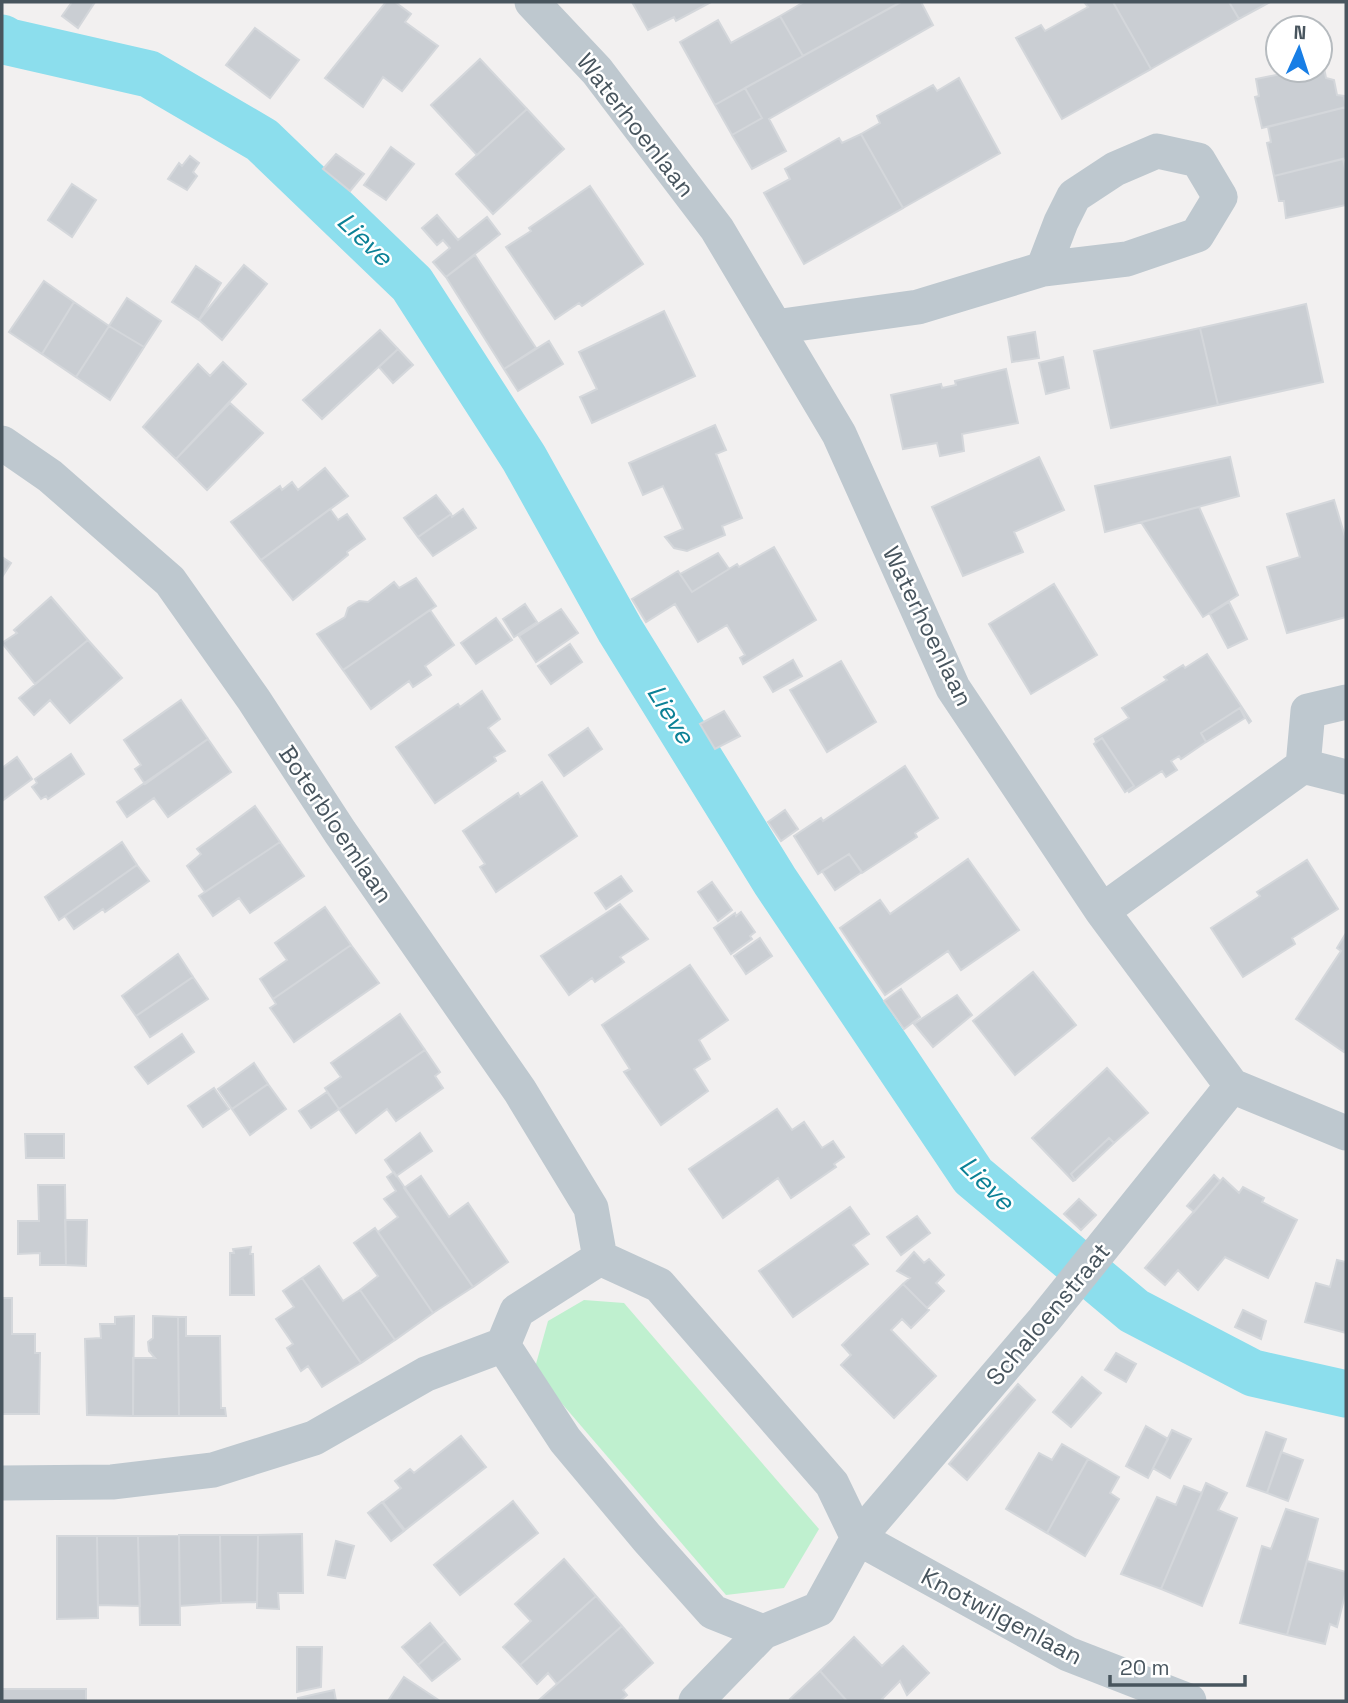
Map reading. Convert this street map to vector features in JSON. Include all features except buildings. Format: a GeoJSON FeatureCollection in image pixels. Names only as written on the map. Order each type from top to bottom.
{"type":"FeatureCollection","features":[{"type":"Feature","properties":{"kind":"street","name":"Waterhoenlaan"},"geometry":{"type":"LineString","coordinates":[[532,2],[597,71],[709,219],[839,434],[953,688],[1102,911],[1232,1086]]}},
{"type":"Feature","properties":{"kind":"street"},"geometry":{"type":"LineString","coordinates":[[775,327],[918,307],[1043,269],[1128,259],[1197,235],[1220,197],[1198,160],[1157,151],[1115,169],[1074,196],[1043,269]]}},
{"type":"Feature","properties":{"kind":"street","name":"Boterbloemlaan"},"geometry":{"type":"LineString","coordinates":[[2,443],[50,476],[170,581],[520,1091],[591,1208],[600,1258]]}},
{"type":"Feature","properties":{"kind":"street"},"geometry":{"type":"LineString","coordinates":[[1102,911],[1303,766],[1308,711],[1346,702]]}},
{"type":"Feature","properties":{"kind":"street"},"geometry":{"type":"LineString","coordinates":[[1303,766],[1346,777]]}},
{"type":"Feature","properties":{"kind":"street"},"geometry":{"type":"LineString","coordinates":[[1232,1086],[1346,1133]]}},
{"type":"Feature","properties":{"kind":"street","name":"Schaloenstraat"},"geometry":{"type":"LineString","coordinates":[[763,1632],[819,1609],[858,1538],[1044,1320],[1232,1086]]}},
{"type":"Feature","properties":{"kind":"street"},"geometry":{"type":"LineString","coordinates":[[2,1483],[112,1482],[213,1470],[314,1438],[426,1374],[503,1345],[517,1311],[600,1258],[659,1285],[832,1484],[858,1538]]}},
{"type":"Feature","properties":{"kind":"street"},"geometry":{"type":"LineString","coordinates":[[503,1345],[565,1440],[713,1612],[763,1632],[696,1701]]}},
{"type":"Feature","properties":{"kind":"street","name":"Knotwilgenlaan"},"geometry":{"type":"LineString","coordinates":[[858,1538],[1068,1654],[1189,1701]]}},
{"type":"Feature","properties":{"kind":"green space"},"geometry":{"type":"Polygon","coordinates":[[[584,1300],[624,1303],[819,1529],[784,1588],[726,1595],[534,1371],[548,1321],[584,1300]]]}},
{"type":"Feature","properties":{"kind":"waterway","name":"Lieve"},"geometry":{"type":"LineString","coordinates":[[2,38],[9,42],[149,74],[262,140],[412,284],[524,458],[620,630],[775,881],[973,1176],[1134,1311],[1253,1373],[1346,1394]]}}]}
